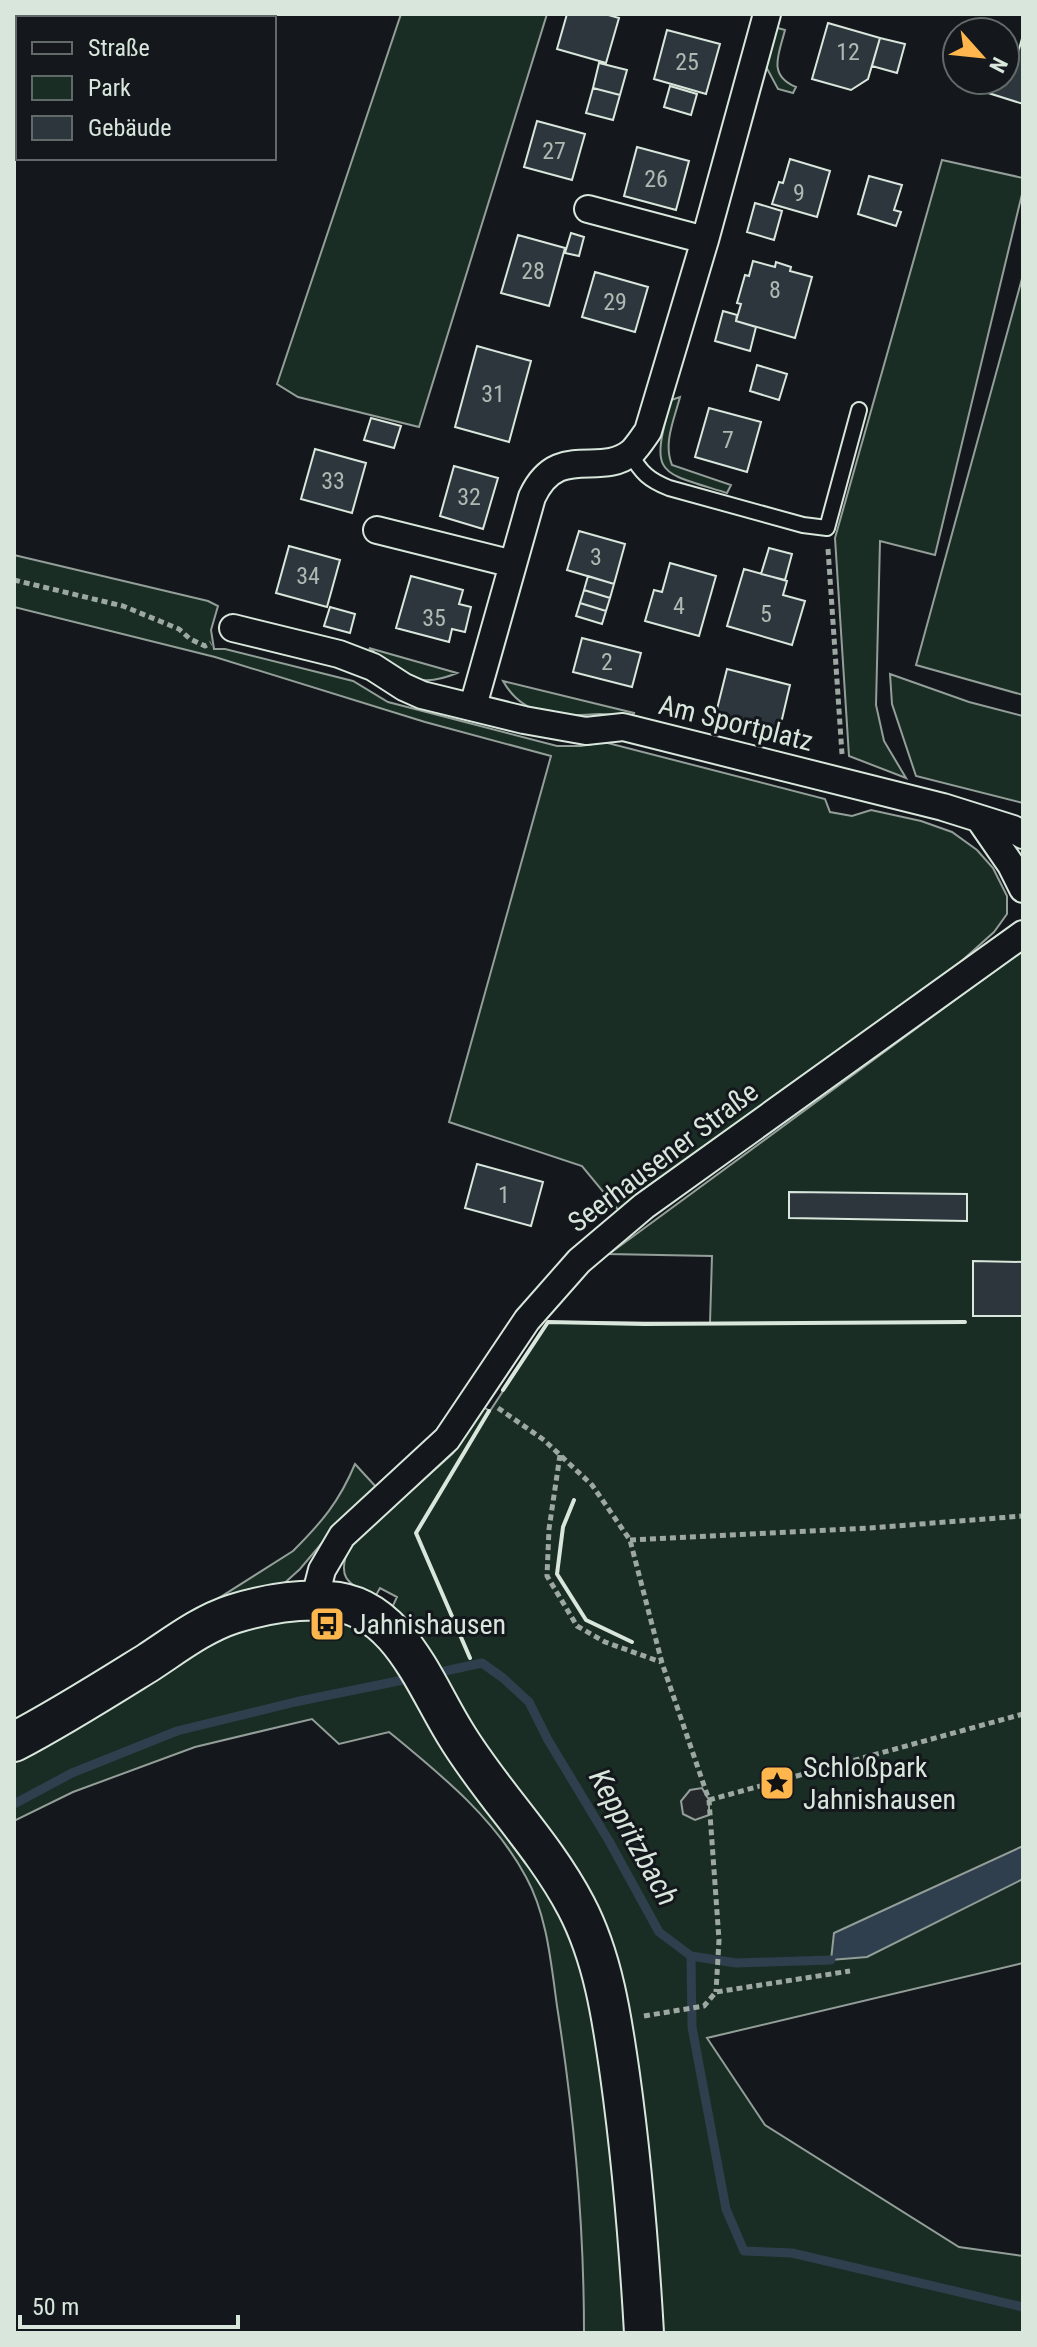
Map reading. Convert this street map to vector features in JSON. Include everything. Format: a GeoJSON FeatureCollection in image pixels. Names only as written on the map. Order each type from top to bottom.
{"type":"FeatureCollection","features":[{"type":"Feature","properties":{"kind":"street"},"geometry":{"type":"LineString","coordinates":[[473,706],[538,484],[552,470],[585,461],[609,461],[630,453],[648,431],[767,14]]}},
{"type":"Feature","properties":{"kind":"street"},"geometry":{"type":"LineString","coordinates":[[588,209],[705,240]]}},
{"type":"Feature","properties":{"kind":"street"},"geometry":{"type":"LineString","coordinates":[[377,530],[513,564]]}},
{"type":"Feature","properties":{"kind":"street","name":"Am Sportplatz"},"geometry":{"type":"LineString","coordinates":[[233,628],[339,654],[373,667],[422,695],[524,720],[586,731],[623,727],[943,807],[1023,835]]}},
{"type":"Feature","properties":{"kind":"street"},"geometry":{"type":"LineString","coordinates":[[980,820],[1011,865],[1023,889]]}},
{"type":"Feature","properties":{"kind":"street","name":"Seerhausener Straße"},"geometry":{"type":"LineString","coordinates":[[314,1601],[322,1570],[342,1536],[447,1439],[548,1292],[579,1261],[644,1206],[1023,934]]}},
{"type":"Feature","properties":{"kind":"street"},"geometry":{"type":"LineString","coordinates":[[14,1742],[62,1717],[198,1630],[230,1615],[260,1607],[314,1601],[344,1603],[376,1616],[410,1654],[468,1756],[507,1803],[577,1907],[599,1965],[612,2022],[630,2148],[644,2333]]}},
{"type":"Feature","properties":{"kind":"lane"},"geometry":{"type":"LineString","coordinates":[[630,453],[649,480],[669,488],[803,525],[827,528],[859,410]]}},
{"type":"Feature","properties":{"kind":"path"},"geometry":{"type":"LineString","coordinates":[[827,528],[844,783]]}},
{"type":"Feature","properties":{"kind":"path"},"geometry":{"type":"LineString","coordinates":[[14,580],[123,606],[179,629],[205,646],[233,628]]}},
{"type":"Feature","properties":{"kind":"path"},"geometry":{"type":"LineString","coordinates":[[478,1393],[544,1440],[592,1485],[630,1540],[662,1663],[709,1800],[719,1940],[716,1992],[704,2006],[673,2011]]}},
{"type":"Feature","properties":{"kind":"path"},"geometry":{"type":"LineString","coordinates":[[560,1455],[549,1529],[547,1576],[577,1626],[605,1642],[662,1663]]}},
{"type":"Feature","properties":{"kind":"path"},"geometry":{"type":"LineString","coordinates":[[630,1540],[870,1528],[1023,1516]]}},
{"type":"Feature","properties":{"kind":"path"},"geometry":{"type":"LineString","coordinates":[[709,1800],[1023,1714]]}},
{"type":"Feature","properties":{"kind":"path"},"geometry":{"type":"LineString","coordinates":[[716,1992],[850,1971]]}},
{"type":"Feature","properties":{"kind":"green space"},"geometry":{"type":"Polygon","coordinates":[[[401,14],[547,14],[419,427],[298,397],[277,384],[401,14]]]}},
{"type":"Feature","properties":{"kind":"green space"},"geometry":{"type":"Polygon","coordinates":[[[774,27],[785,30],[777,63],[781,76],[796,87],[793,93],[778,89],[764,63],[774,27]]]}},
{"type":"Feature","properties":{"kind":"green space"},"geometry":{"type":"Polygon","coordinates":[[[942,160],[1023,178],[1023,190],[935,555],[880,541],[876,705],[884,741],[906,778],[849,756],[835,538],[942,160]]]}},
{"type":"Feature","properties":{"kind":"green space"},"geometry":{"type":"Polygon","coordinates":[[[1023,275],[1023,695],[916,665],[1023,275]]]}},
{"type":"Feature","properties":{"kind":"green space"},"geometry":{"type":"Polygon","coordinates":[[[680,397],[669,440],[672,465],[731,485],[727,493],[685,480],[664,467],[661,444],[664,425],[671,400],[680,397]]]}},
{"type":"Feature","properties":{"kind":"green space"},"geometry":{"type":"Polygon","coordinates":[[[14,555],[208,601],[218,606],[211,630],[214,649],[225,649],[353,681],[388,702],[557,746],[604,742],[825,799],[830,812],[852,816],[871,810],[921,821],[952,832],[977,850],[993,868],[1007,896],[1007,914],[994,932],[955,967],[619,1211],[582,1166],[449,1122],[551,756],[425,722],[215,657],[14,607],[14,555]]]}},
{"type":"Feature","properties":{"kind":"green space"},"geometry":{"type":"Polygon","coordinates":[[[369,648],[457,673],[419,680],[400,672],[369,648]]]}},
{"type":"Feature","properties":{"kind":"green space"},"geometry":{"type":"Polygon","coordinates":[[[890,674],[969,702],[1023,716],[1023,803],[916,776],[892,704],[890,674]]]}},
{"type":"Feature","properties":{"kind":"green space"},"geometry":{"type":"Polygon","coordinates":[[[503,681],[634,713],[632,717],[545,713],[522,703],[503,681]]]}},
{"type":"Feature","properties":{"kind":"green space"},"geometry":{"type":"Polygon","coordinates":[[[1023,950],[1023,1963],[707,2038],[765,2125],[959,2247],[1023,2256],[1023,2333],[658,2333],[600,2025],[631,2333],[584,2333],[577,2169],[547,1940],[539,1907],[526,1877],[498,1835],[465,1798],[389,1732],[339,1744],[312,1719],[195,1747],[73,1792],[14,1821],[14,1760],[232,1631],[309,1619],[345,1622],[391,1610],[397,1597],[380,1588],[375,1597],[347,1579],[344,1566],[349,1547],[453,1453],[483,1407],[490,1411],[548,1322],[710,1323],[712,1256],[609,1254],[1023,950]]]}},
{"type":"Feature","properties":{"kind":"green space"},"geometry":{"type":"Polygon","coordinates":[[[355,1464],[377,1488],[278,1589],[58,1700],[293,1551],[329,1511],[355,1464]]]}},
{"type":"Feature","properties":{"kind":"shaded area"},"geometry":{"type":"Polygon","coordinates":[[[702,1788],[709,1800],[709,1815],[695,1820],[683,1814],[681,1801],[690,1790],[702,1788]]]}},
{"type":"Feature","properties":{"kind":"water"},"geometry":{"type":"Polygon","coordinates":[[[1023,1846],[1023,1879],[867,1957],[831,1960],[834,1933],[1023,1846]]]}},
{"type":"Feature","properties":{"kind":"building"},"geometry":{"type":"Polygon","coordinates":[[[567,14],[605,14],[619,18],[606,63],[557,49],[567,14]]]}},
{"type":"Feature","properties":{"kind":"building"},"geometry":{"type":"Polygon","coordinates":[[[828,23],[880,38],[868,79],[851,90],[812,79],[828,23]]]}},
{"type":"Feature","properties":{"kind":"building"},"geometry":{"type":"Polygon","coordinates":[[[667,30],[720,44],[706,94],[654,79],[667,30]]]}},
{"type":"Feature","properties":{"kind":"building"},"geometry":{"type":"Polygon","coordinates":[[[1023,35],[1023,104],[998,96],[1021,96],[1023,35]]]}},
{"type":"Feature","properties":{"kind":"building"},"geometry":{"type":"Polygon","coordinates":[[[880,38],[905,44],[897,73],[872,66],[880,38]]]}},
{"type":"Feature","properties":{"kind":"building"},"geometry":{"type":"Polygon","coordinates":[[[599,63],[627,70],[620,95],[593,88],[599,63]]]}},
{"type":"Feature","properties":{"kind":"building"},"geometry":{"type":"Polygon","coordinates":[[[670,86],[697,94],[691,115],[664,107],[670,86]]]}},
{"type":"Feature","properties":{"kind":"building"},"geometry":{"type":"Polygon","coordinates":[[[593,88],[620,95],[613,120],[586,113],[593,88]]]}},
{"type":"Feature","properties":{"kind":"building"},"geometry":{"type":"Polygon","coordinates":[[[537,121],[585,134],[572,180],[524,167],[537,121]]]}},
{"type":"Feature","properties":{"kind":"building"},"geometry":{"type":"Polygon","coordinates":[[[637,147],[689,161],[676,210],[624,196],[637,147]]]}},
{"type":"Feature","properties":{"kind":"building"},"geometry":{"type":"Polygon","coordinates":[[[790,159],[830,171],[817,217],[772,204],[779,182],[783,183],[790,159]]]}},
{"type":"Feature","properties":{"kind":"building"},"geometry":{"type":"Polygon","coordinates":[[[869,176],[902,185],[894,210],[901,212],[896,226],[858,214],[869,176]]]}},
{"type":"Feature","properties":{"kind":"building"},"geometry":{"type":"Polygon","coordinates":[[[755,203],[782,211],[774,240],[747,232],[755,203]]]}},
{"type":"Feature","properties":{"kind":"building"},"geometry":{"type":"Polygon","coordinates":[[[571,233],[584,237],[579,256],[565,253],[571,233]]]}},
{"type":"Feature","properties":{"kind":"building"},"geometry":{"type":"Polygon","coordinates":[[[518,235],[565,248],[549,306],[501,293],[518,235]]]}},
{"type":"Feature","properties":{"kind":"building"},"geometry":{"type":"Polygon","coordinates":[[[753,261],[775,267],[776,262],[791,267],[790,271],[812,277],[795,338],[736,321],[741,304],[737,303],[745,275],[749,276],[753,261]]]}},
{"type":"Feature","properties":{"kind":"building"},"geometry":{"type":"Polygon","coordinates":[[[595,272],[648,287],[635,332],[582,317],[595,272]]]}},
{"type":"Feature","properties":{"kind":"building"},"geometry":{"type":"Polygon","coordinates":[[[723,311],[737,315],[736,321],[756,327],[750,351],[715,341],[723,311]]]}},
{"type":"Feature","properties":{"kind":"building"},"geometry":{"type":"Polygon","coordinates":[[[477,346],[531,361],[509,442],[455,427],[477,346]]]}},
{"type":"Feature","properties":{"kind":"building"},"geometry":{"type":"Polygon","coordinates":[[[757,365],[787,374],[779,400],[750,391],[757,365]]]}},
{"type":"Feature","properties":{"kind":"building"},"geometry":{"type":"Polygon","coordinates":[[[709,408],[761,422],[747,472],[695,457],[709,408]]]}},
{"type":"Feature","properties":{"kind":"building"},"geometry":{"type":"Polygon","coordinates":[[[371,418],[401,426],[394,448],[364,440],[371,418]]]}},
{"type":"Feature","properties":{"kind":"building"},"geometry":{"type":"Polygon","coordinates":[[[315,449],[366,463],[352,513],[301,499],[315,449]]]}},
{"type":"Feature","properties":{"kind":"building"},"geometry":{"type":"Polygon","coordinates":[[[454,466],[498,478],[483,529],[440,516],[454,466]]]}},
{"type":"Feature","properties":{"kind":"building"},"geometry":{"type":"Polygon","coordinates":[[[579,531],[625,544],[614,584],[567,570],[579,531]]]}},
{"type":"Feature","properties":{"kind":"building"},"geometry":{"type":"Polygon","coordinates":[[[289,546],[340,560],[327,607],[276,593],[289,546]]]}},
{"type":"Feature","properties":{"kind":"building"},"geometry":{"type":"Polygon","coordinates":[[[769,548],[792,554],[785,580],[761,574],[769,548]]]}},
{"type":"Feature","properties":{"kind":"building"},"geometry":{"type":"Polygon","coordinates":[[[670,563],[716,576],[699,636],[645,621],[654,590],[662,592],[670,563]]]}},
{"type":"Feature","properties":{"kind":"building"},"geometry":{"type":"Polygon","coordinates":[[[744,569],[787,581],[783,595],[805,601],[792,645],[727,626],[744,569]]]}},
{"type":"Feature","properties":{"kind":"building"},"geometry":{"type":"Polygon","coordinates":[[[411,576],[463,590],[459,604],[471,607],[465,632],[452,629],[449,642],[396,628],[411,576]]]}},
{"type":"Feature","properties":{"kind":"building"},"geometry":{"type":"Polygon","coordinates":[[[588,576],[614,584],[610,598],[584,590],[588,576]]]}},
{"type":"Feature","properties":{"kind":"building"},"geometry":{"type":"Polygon","coordinates":[[[584,590],[610,598],[606,611],[580,603],[584,590]]]}},
{"type":"Feature","properties":{"kind":"building"},"geometry":{"type":"Polygon","coordinates":[[[580,603],[606,611],[602,624],[576,616],[580,603]]]}},
{"type":"Feature","properties":{"kind":"building"},"geometry":{"type":"Polygon","coordinates":[[[330,607],[355,614],[350,633],[324,626],[330,607]]]}},
{"type":"Feature","properties":{"kind":"building"},"geometry":{"type":"Polygon","coordinates":[[[582,638],[641,653],[632,687],[573,672],[582,638]]]}},
{"type":"Feature","properties":{"kind":"building"},"geometry":{"type":"Polygon","coordinates":[[[727,669],[790,685],[779,732],[715,717],[727,669]]]}},
{"type":"Feature","properties":{"kind":"building"},"geometry":{"type":"Polygon","coordinates":[[[477,1164],[543,1182],[531,1226],[465,1208],[477,1164]]]}},
{"type":"Feature","properties":{"kind":"building"},"geometry":{"type":"Polygon","coordinates":[[[789,1192],[967,1194],[967,1221],[789,1218],[789,1192]]]}},
{"type":"Feature","properties":{"kind":"building"},"geometry":{"type":"Polygon","coordinates":[[[973,1261],[1023,1262],[1023,1316],[973,1316],[973,1261]]]}},
{"type":"Feature","properties":{"kind":"waterway","name":"Keppritzbach"},"geometry":{"type":"LineString","coordinates":[[431,1674],[482,1663],[529,1702],[659,1932],[691,1956],[692,2027],[726,2209],[744,2251],[792,2253],[1023,2307]]}},
{"type":"Feature","properties":{"kind":"waterway","name":"Keppritzbach"},"geometry":{"type":"LineString","coordinates":[[14,1804],[72,1773],[177,1731],[295,1702],[413,1678]]}},
{"type":"Feature","properties":{"kind":"waterway"},"geometry":{"type":"LineString","coordinates":[[691,1956],[736,1963],[831,1960]]}},
{"type":"Feature","properties":{"kind":"wall"},"geometry":{"type":"LineString","coordinates":[[503,1390],[548,1322],[965,1322]]}},
{"type":"Feature","properties":{"kind":"wall"},"geometry":{"type":"LineString","coordinates":[[470,1658],[416,1533],[489,1411]]}},
{"type":"Feature","properties":{"kind":"wall"},"geometry":{"type":"LineString","coordinates":[[574,1500],[563,1527],[557,1574],[586,1620],[632,1642]]}},
{"type":"Feature","properties":{"kind":"place","name":"Jahnishausen"},"geometry":{"type":"Point","coordinates":[327,1624]}},
{"type":"Feature","properties":{"kind":"place","name":"Schloßpark Jahnishausen"},"geometry":{"type":"Point","coordinates":[777,1783]}}]}
